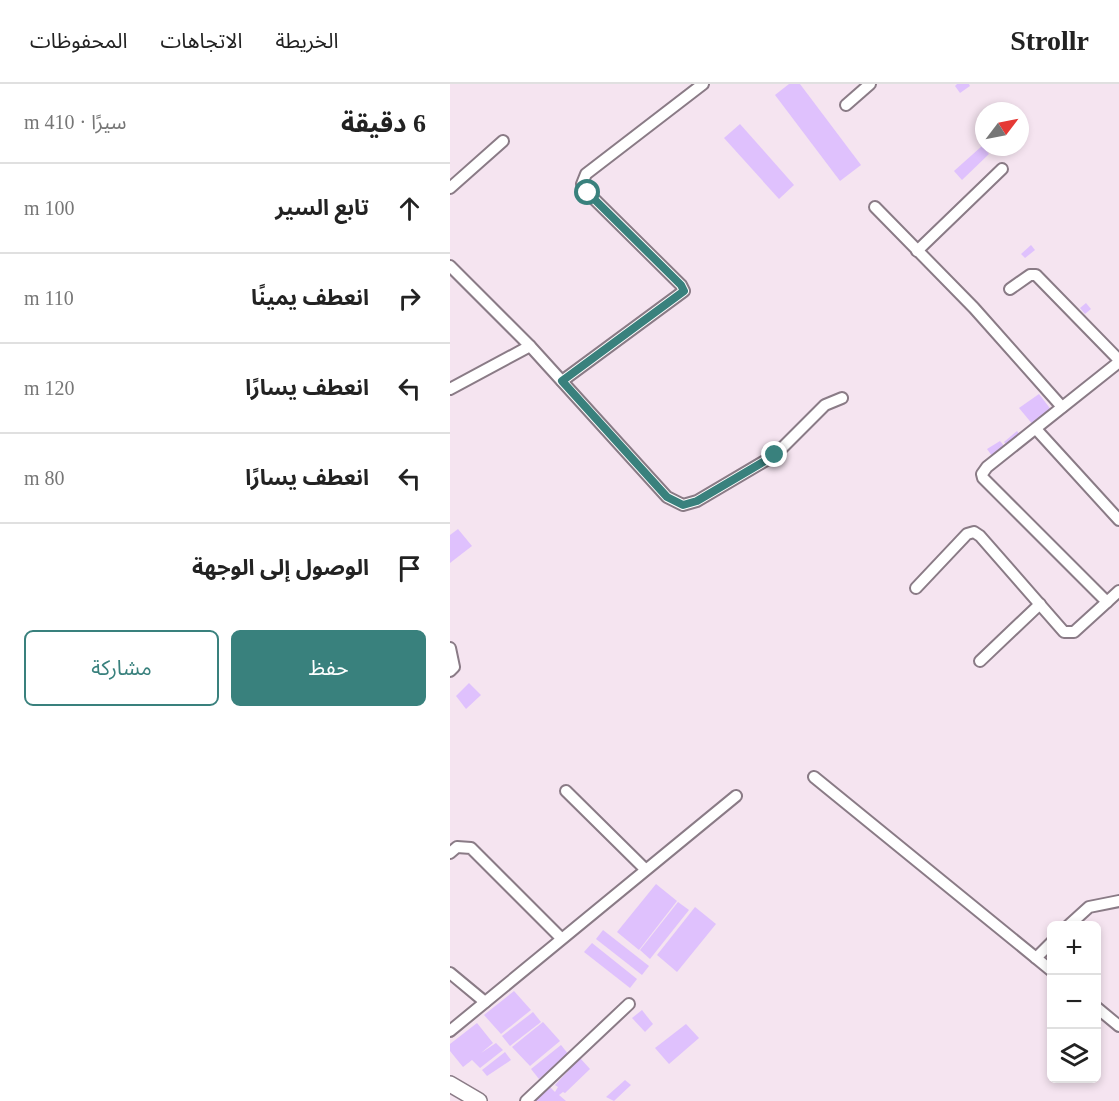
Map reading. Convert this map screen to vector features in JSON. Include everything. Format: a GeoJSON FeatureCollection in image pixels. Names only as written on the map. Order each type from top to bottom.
{"type":"FeatureCollection","features":[{"type":"Feature","properties":{"kind":"highway"},"geometry":{"type":"LineString","coordinates":[[450,1084],[479,1101]]}},
{"type":"Feature","properties":{"kind":"street"},"geometry":{"type":"LineString","coordinates":[[562,381],[684,291],[681,285],[588,193],[582,184],[586,174],[703,84]]}},
{"type":"Feature","properties":{"kind":"street"},"geometry":{"type":"LineString","coordinates":[[846,105],[870,84]]}},
{"type":"Feature","properties":{"kind":"street"},"geometry":{"type":"LineString","coordinates":[[450,188],[503,141]]}},
{"type":"Feature","properties":{"kind":"street"},"geometry":{"type":"LineString","coordinates":[[917,251],[1002,169]]}},
{"type":"Feature","properties":{"kind":"street"},"geometry":{"type":"LineString","coordinates":[[875,207],[974,308],[1062,407]]}},
{"type":"Feature","properties":{"kind":"street"},"geometry":{"type":"LineString","coordinates":[[450,266],[530,346],[667,497],[683,505],[697,501],[775,455],[825,405],[842,398]]}},
{"type":"Feature","properties":{"kind":"street"},"geometry":{"type":"LineString","coordinates":[[1010,289],[1030,275],[1036,275],[1119,361],[987,467],[983,478],[1107,602]]}},
{"type":"Feature","properties":{"kind":"street"},"geometry":{"type":"LineString","coordinates":[[450,389],[530,346]]}},
{"type":"Feature","properties":{"kind":"street"},"geometry":{"type":"LineString","coordinates":[[1036,429],[1119,520]]}},
{"type":"Feature","properties":{"kind":"street"},"geometry":{"type":"LineString","coordinates":[[916,588],[967,534],[974,532],[1069,634],[1119,591]]}},
{"type":"Feature","properties":{"kind":"street"},"geometry":{"type":"LineString","coordinates":[[980,661],[1040,604]]}},
{"type":"Feature","properties":{"kind":"street"},"geometry":{"type":"LineString","coordinates":[[450,648],[454,658],[454,667],[450,671]]}},
{"type":"Feature","properties":{"kind":"street"},"geometry":{"type":"LineString","coordinates":[[814,777],[1047,967]]}},
{"type":"Feature","properties":{"kind":"street"},"geometry":{"type":"LineString","coordinates":[[566,791],[645,869]]}},
{"type":"Feature","properties":{"kind":"street"},"geometry":{"type":"LineString","coordinates":[[450,1031],[736,796]]}},
{"type":"Feature","properties":{"kind":"street"},"geometry":{"type":"LineString","coordinates":[[450,853],[457,847],[471,848],[561,938]]}},
{"type":"Feature","properties":{"kind":"street"},"geometry":{"type":"LineString","coordinates":[[1074,921],[1089,907],[1119,901]]}},
{"type":"Feature","properties":{"kind":"street"},"geometry":{"type":"LineString","coordinates":[[1036,958],[1047,947]]}},
{"type":"Feature","properties":{"kind":"street"},"geometry":{"type":"LineString","coordinates":[[450,973],[485,1002]]}},
{"type":"Feature","properties":{"kind":"street"},"geometry":{"type":"LineString","coordinates":[[526,1101],[628,1004]]}},
{"type":"Feature","properties":{"kind":"street"},"geometry":{"type":"LineString","coordinates":[[1101,1011],[1119,1026]]}},
{"type":"Feature","properties":{"kind":"building"},"geometry":{"type":"Polygon","coordinates":[[[789,84],[800,84],[861,165],[840,181],[775,95],[789,84]]]}},
{"type":"Feature","properties":{"kind":"building"},"geometry":{"type":"Polygon","coordinates":[[[969,84],[970,86],[960,93],[955,86],[969,84]]]}},
{"type":"Feature","properties":{"kind":"building"},"geometry":{"type":"Polygon","coordinates":[[[740,124],[794,185],[779,199],[724,138],[740,124]]]}},
{"type":"Feature","properties":{"kind":"building"},"geometry":{"type":"Polygon","coordinates":[[[975,152],[975,156],[987,156],[962,180],[954,171],[975,152]]]}},
{"type":"Feature","properties":{"kind":"building"},"geometry":{"type":"Polygon","coordinates":[[[1031,245],[1035,250],[1025,258],[1021,254],[1031,245]]]}},
{"type":"Feature","properties":{"kind":"building"},"geometry":{"type":"Polygon","coordinates":[[[1086,303],[1091,309],[1085,314],[1080,308],[1086,303]]]}},
{"type":"Feature","properties":{"kind":"building"},"geometry":{"type":"Polygon","coordinates":[[[1039,394],[1052,411],[1034,426],[1019,408],[1039,394]]]}},
{"type":"Feature","properties":{"kind":"building"},"geometry":{"type":"Polygon","coordinates":[[[1017,431],[1022,438],[1009,448],[1004,442],[1017,431]]]}},
{"type":"Feature","properties":{"kind":"building"},"geometry":{"type":"Polygon","coordinates":[[[1000,441],[1005,447],[992,456],[987,449],[1000,441]]]}},
{"type":"Feature","properties":{"kind":"building"},"geometry":{"type":"Polygon","coordinates":[[[458,529],[472,546],[450,563],[450,535],[458,529]]]}},
{"type":"Feature","properties":{"kind":"building"},"geometry":{"type":"Polygon","coordinates":[[[469,683],[481,695],[466,709],[456,696],[469,683]]]}},
{"type":"Feature","properties":{"kind":"building"},"geometry":{"type":"Polygon","coordinates":[[[656,884],[677,901],[639,950],[617,932],[656,884]]]}},
{"type":"Feature","properties":{"kind":"building"},"geometry":{"type":"Polygon","coordinates":[[[678,902],[689,910],[650,959],[640,950],[678,902]]]}},
{"type":"Feature","properties":{"kind":"building"},"geometry":{"type":"Polygon","coordinates":[[[695,907],[716,924],[677,972],[657,955],[695,907]]]}},
{"type":"Feature","properties":{"kind":"building"},"geometry":{"type":"Polygon","coordinates":[[[603,930],[649,966],[642,975],[596,939],[603,930]]]}},
{"type":"Feature","properties":{"kind":"building"},"geometry":{"type":"Polygon","coordinates":[[[592,943],[637,979],[630,988],[584,952],[592,943]]]}},
{"type":"Feature","properties":{"kind":"building"},"geometry":{"type":"Polygon","coordinates":[[[514,991],[531,1010],[501,1034],[484,1015],[514,991]]]}},
{"type":"Feature","properties":{"kind":"building"},"geometry":{"type":"Polygon","coordinates":[[[642,1010],[653,1024],[645,1032],[632,1018],[642,1010]]]}},
{"type":"Feature","properties":{"kind":"building"},"geometry":{"type":"Polygon","coordinates":[[[533,1012],[541,1022],[510,1046],[502,1036],[533,1012]]]}},
{"type":"Feature","properties":{"kind":"building"},"geometry":{"type":"Polygon","coordinates":[[[543,1022],[560,1041],[530,1066],[512,1047],[543,1022]]]}},
{"type":"Feature","properties":{"kind":"building"},"geometry":{"type":"Polygon","coordinates":[[[477,1023],[493,1043],[481,1053],[496,1043],[503,1050],[480,1068],[472,1060],[463,1067],[450,1051],[450,1044],[477,1023]]]}},
{"type":"Feature","properties":{"kind":"building"},"geometry":{"type":"Polygon","coordinates":[[[686,1024],[699,1038],[669,1064],[655,1048],[686,1024]]]}},
{"type":"Feature","properties":{"kind":"building"},"geometry":{"type":"Polygon","coordinates":[[[561,1045],[569,1055],[539,1079],[531,1069],[561,1045]]]}},
{"type":"Feature","properties":{"kind":"building"},"geometry":{"type":"Polygon","coordinates":[[[505,1052],[511,1060],[487,1076],[482,1070],[505,1052]]]}},
{"type":"Feature","properties":{"kind":"building"},"geometry":{"type":"Polygon","coordinates":[[[580,1058],[590,1069],[565,1093],[559,1095],[566,1101],[534,1101],[549,1086],[555,1092],[558,1087],[555,1085],[580,1058]]]}},
{"type":"Feature","properties":{"kind":"building"},"geometry":{"type":"Polygon","coordinates":[[[625,1080],[631,1085],[614,1101],[606,1097],[625,1080]]]}},
{"type":"Feature","properties":{"kind":"route"},"geometry":{"type":"LineString","coordinates":[[588,193],[681,285],[684,291],[562,381],[667,497],[683,505],[697,501],[775,455]]}}]}
